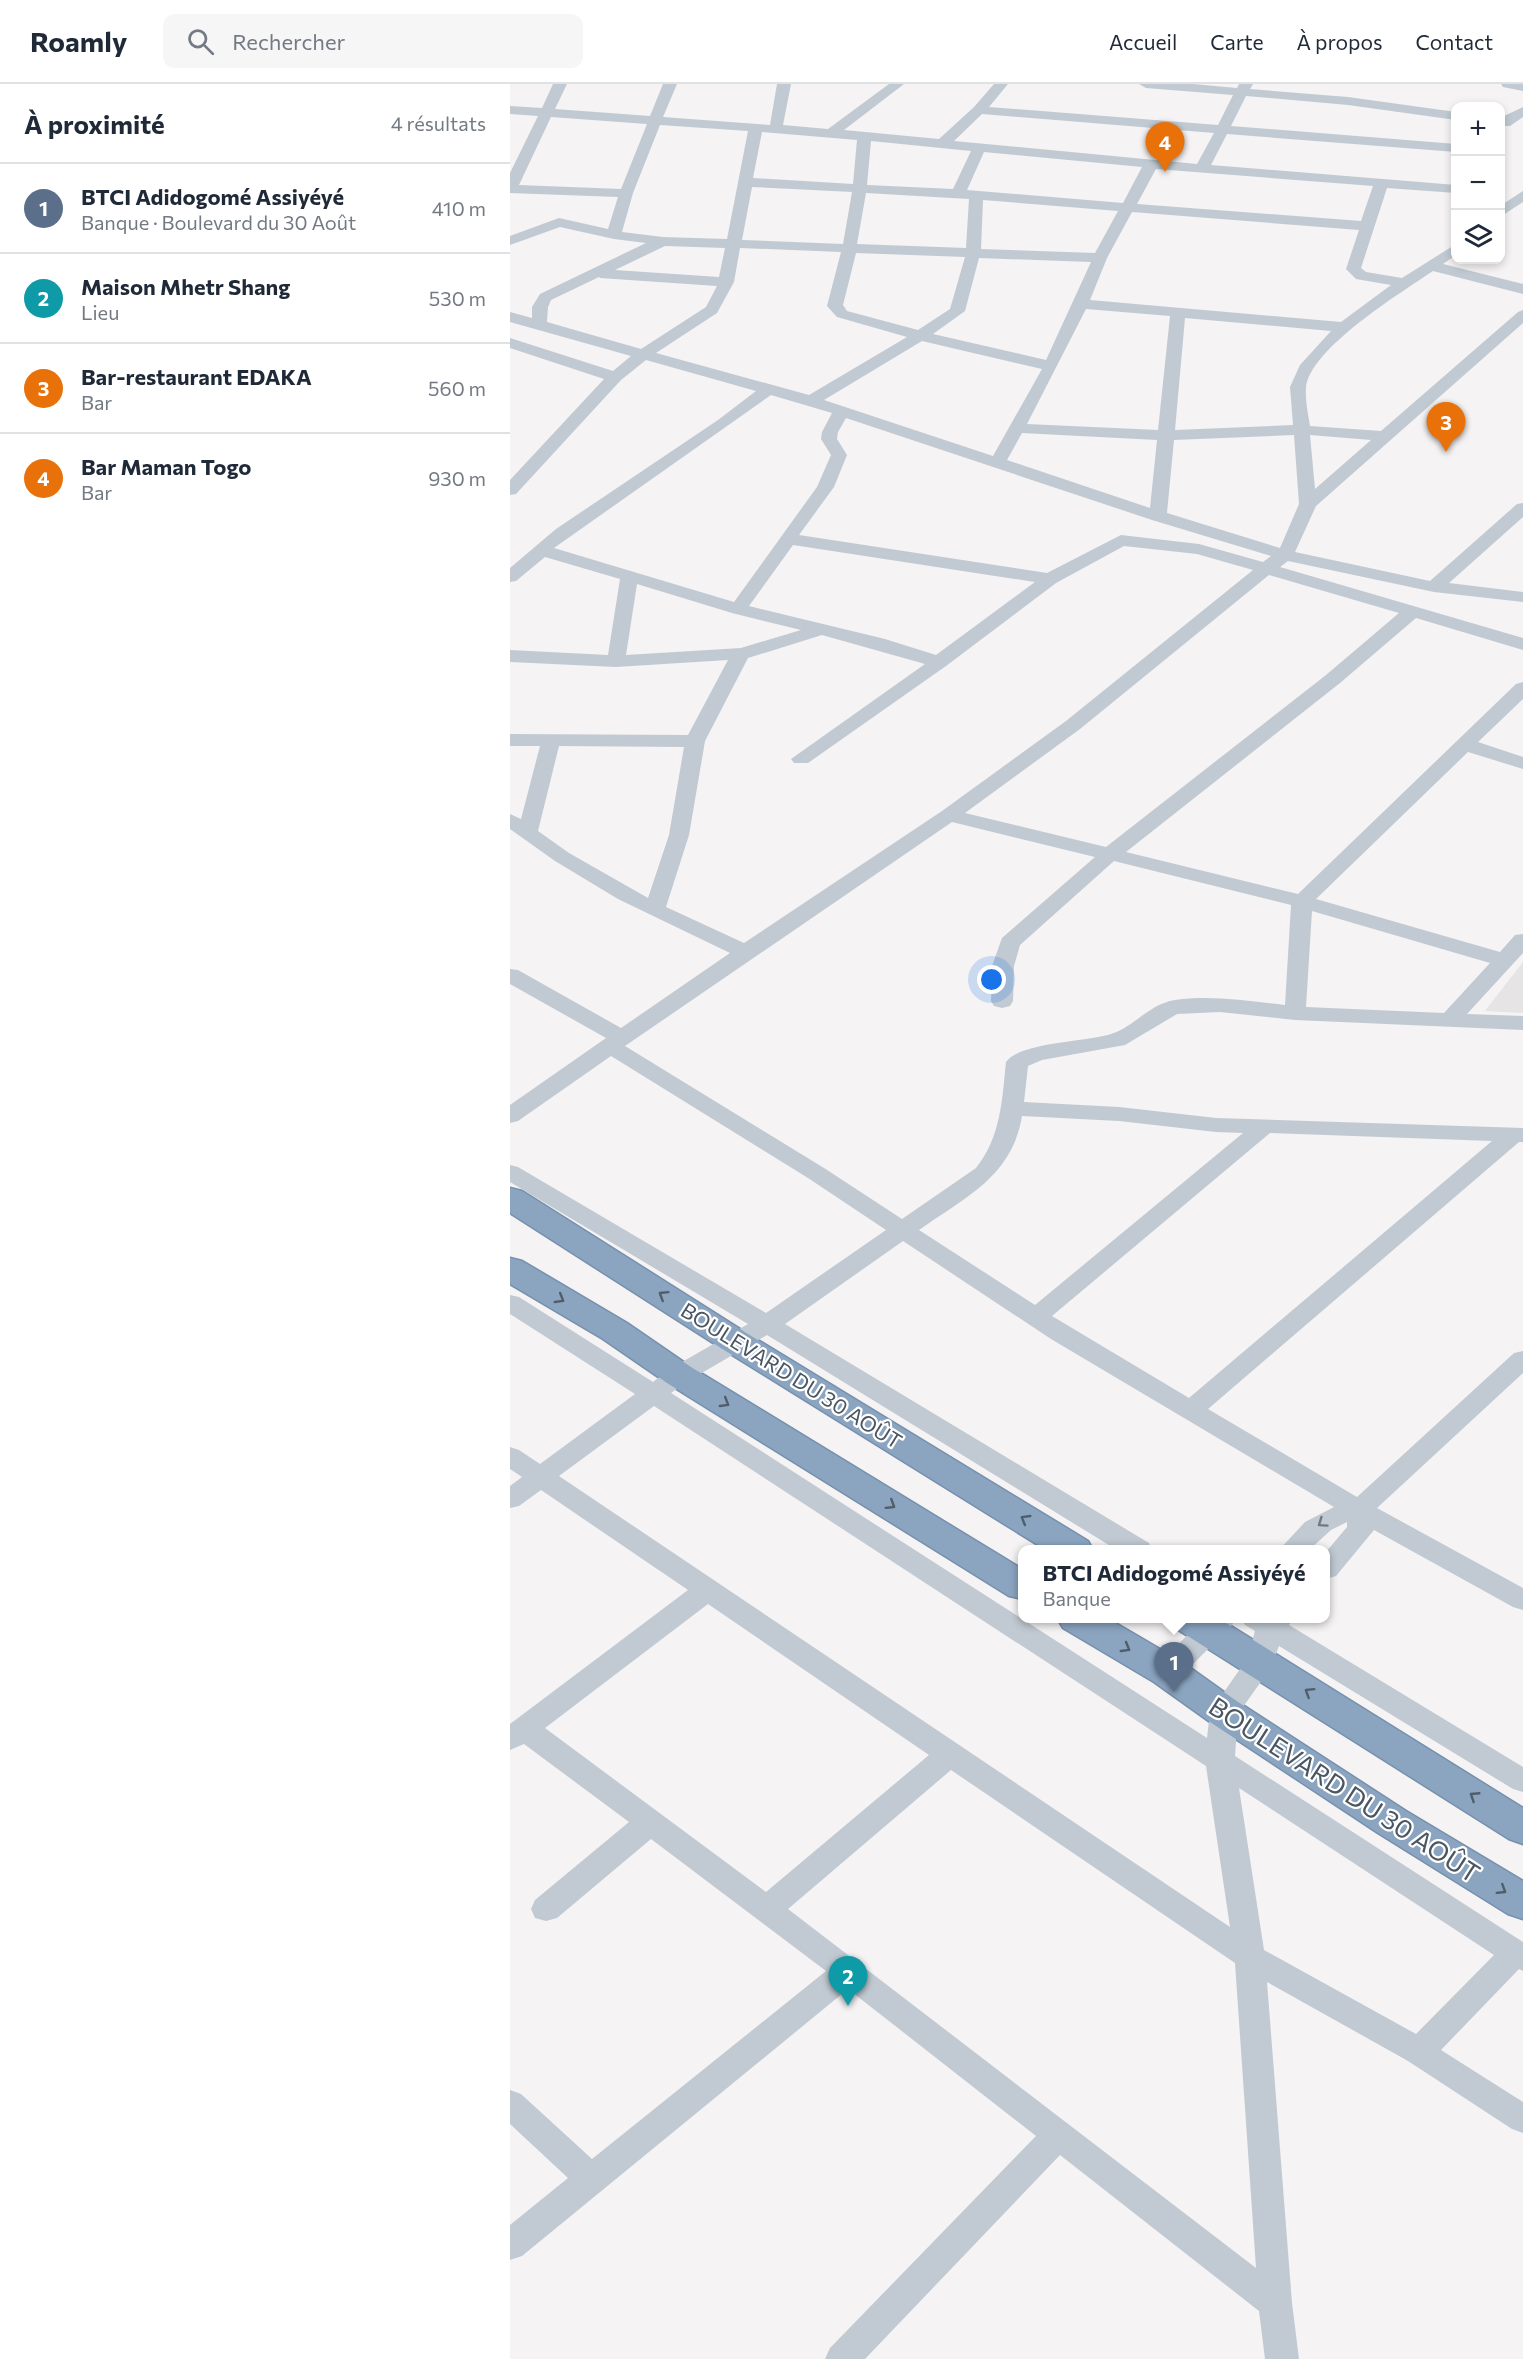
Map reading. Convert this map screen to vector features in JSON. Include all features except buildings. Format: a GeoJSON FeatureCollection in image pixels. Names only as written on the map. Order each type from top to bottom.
{"type":"FeatureCollection","features":[{"type":"Feature","properties":{"kind":"highway","name":"BOULEVARD DU 30 AOÛT"},"geometry":{"type":"LineString","coordinates":[[510,1198],[736,1342],[1067,1545]]}},
{"type":"Feature","properties":{"kind":"highway"},"geometry":{"type":"LineString","coordinates":[[510,1269],[615,1331],[667,1385],[1018,1583]]}},
{"type":"Feature","properties":{"kind":"highway","name":"BOULEVARD DU 30 AOÛT"},"geometry":{"type":"LineString","coordinates":[[1085,1623],[1168,1672],[1224,1712],[1392,1822],[1523,1902]]}},
{"type":"Feature","properties":{"kind":"highway"},"geometry":{"type":"LineString","coordinates":[[1207,1623],[1266,1632],[1523,1828]]}},
{"type":"Feature","properties":{"kind":"street"},"geometry":{"type":"LineString","coordinates":[[560,84],[510,188],[626,193]]}},
{"type":"Feature","properties":{"kind":"street"},"geometry":{"type":"LineString","coordinates":[[614,235],[626,193],[670,84]]}},
{"type":"Feature","properties":{"kind":"street"},"geometry":{"type":"LineString","coordinates":[[776,129],[784,84]]}},
{"type":"Feature","properties":{"kind":"street"},"geometry":{"type":"LineString","coordinates":[[831,133],[897,84]]}},
{"type":"Feature","properties":{"kind":"street"},"geometry":{"type":"LineString","coordinates":[[942,144],[979,110],[1001,84]]}},
{"type":"Feature","properties":{"kind":"street"},"geometry":{"type":"LineString","coordinates":[[1146,84],[1244,88],[1451,115]]}},
{"type":"Feature","properties":{"kind":"street"},"geometry":{"type":"LineString","coordinates":[[1348,101],[1355,84]]}},
{"type":"Feature","properties":{"kind":"street"},"geometry":{"type":"LineString","coordinates":[[1508,84],[1523,87]]}},
{"type":"Feature","properties":{"kind":"street"},"geometry":{"type":"LineString","coordinates":[[1202,168],[1244,88]]}},
{"type":"Feature","properties":{"kind":"street"},"geometry":{"type":"LineString","coordinates":[[510,110],[831,133],[1151,164],[1451,189]]}},
{"type":"Feature","properties":{"kind":"street"},"geometry":{"type":"LineString","coordinates":[[979,110],[1451,148]]}},
{"type":"Feature","properties":{"kind":"street"},"geometry":{"type":"LineString","coordinates":[[1505,122],[1523,111]]}},
{"type":"Feature","properties":{"kind":"street"},"geometry":{"type":"LineString","coordinates":[[510,490],[615,377],[643,354],[712,310],[726,282],[756,127]]}},
{"type":"Feature","properties":{"kind":"street"},"geometry":{"type":"LineString","coordinates":[[864,137],[861,188],[850,249],[835,306],[837,310],[842,314],[920,336],[1051,366]]}},
{"type":"Feature","properties":{"kind":"street"},"geometry":{"type":"LineString","coordinates":[[958,194],[979,148]]}},
{"type":"Feature","properties":{"kind":"street"},"geometry":{"type":"LineString","coordinates":[[998,462],[1051,366],[1100,258],[1151,164]]}},
{"type":"Feature","properties":{"kind":"street"},"geometry":{"type":"LineString","coordinates":[[1436,188],[1449,175]]}},
{"type":"Feature","properties":{"kind":"street"},"geometry":{"type":"LineString","coordinates":[[745,182],[958,194],[1365,226]]}},
{"type":"Feature","properties":{"kind":"street"},"geometry":{"type":"LineString","coordinates":[[1381,184],[1365,226],[1353,269],[1355,273],[1374,279],[1407,283]]}},
{"type":"Feature","properties":{"kind":"street"},"geometry":{"type":"LineString","coordinates":[[1505,193],[1523,195]]}},
{"type":"Feature","properties":{"kind":"street"},"geometry":{"type":"LineString","coordinates":[[1504,210],[1523,195]]}},
{"type":"Feature","properties":{"kind":"street"},"geometry":{"type":"LineString","coordinates":[[811,401],[920,336],[960,307],[974,254],[976,196]]}},
{"type":"Feature","properties":{"kind":"street"},"geometry":{"type":"LineString","coordinates":[[510,241],[559,222],[614,235],[663,241],[1100,258]]}},
{"type":"Feature","properties":{"kind":"street"},"geometry":{"type":"LineString","coordinates":[[539,324],[540,307],[545,297],[663,241]]}},
{"type":"Feature","properties":{"kind":"street"},"geometry":{"type":"LineString","coordinates":[[1308,504],[1299,381],[1309,363],[1343,327],[1451,251]]}},
{"type":"Feature","properties":{"kind":"street"},"geometry":{"type":"LineString","coordinates":[[1432,266],[1523,289]]}},
{"type":"Feature","properties":{"kind":"street"},"geometry":{"type":"LineString","coordinates":[[597,273],[726,282]]}},
{"type":"Feature","properties":{"kind":"street"},"geometry":{"type":"LineString","coordinates":[[1081,304],[1343,327]]}},
{"type":"Feature","properties":{"kind":"street"},"geometry":{"type":"LineString","coordinates":[[1158,516],[1178,312]]}},
{"type":"Feature","properties":{"kind":"street"},"geometry":{"type":"LineString","coordinates":[[510,1116],[745,952],[948,815],[1073,725],[1285,555],[1308,504],[1523,315]]}},
{"type":"Feature","properties":{"kind":"street"},"geometry":{"type":"LineString","coordinates":[[510,316],[811,401],[1158,516],[1285,555],[1434,587],[1523,597]]}},
{"type":"Feature","properties":{"kind":"street"},"geometry":{"type":"LineString","coordinates":[[510,363],[530,350],[559,350],[579,345],[589,338]]}},
{"type":"Feature","properties":{"kind":"street"},"geometry":{"type":"LineString","coordinates":[[510,343],[615,377]]}},
{"type":"Feature","properties":{"kind":"street"},"geometry":{"type":"LineString","coordinates":[[510,577],[562,533],[735,416],[769,389]]}},
{"type":"Feature","properties":{"kind":"street"},"geometry":{"type":"LineString","coordinates":[[738,609],[825,487],[839,458],[838,451],[829,437],[842,411]]}},
{"type":"Feature","properties":{"kind":"street"},"geometry":{"type":"LineString","coordinates":[[1017,428],[1167,435],[1303,430],[1385,436]]}},
{"type":"Feature","properties":{"kind":"street"},"geometry":{"type":"LineString","coordinates":[[1434,587],[1523,508]]}},
{"type":"Feature","properties":{"kind":"street"},"geometry":{"type":"LineString","coordinates":[[789,539],[1050,579]]}},
{"type":"Feature","properties":{"kind":"street"},"geometry":{"type":"LineString","coordinates":[[801,759],[939,662],[1050,579],[1121,540],[1193,548],[1523,644]]}},
{"type":"Feature","properties":{"kind":"street"},"geometry":{"type":"LineString","coordinates":[[541,550],[738,609],[878,643],[939,662]]}},
{"type":"Feature","properties":{"kind":"street"},"geometry":{"type":"LineString","coordinates":[[616,661],[629,576]]}},
{"type":"Feature","properties":{"kind":"street"},"geometry":{"type":"LineString","coordinates":[[1002,1001],[1003,966],[1010,943],[1110,854],[1333,679],[1412,612]]}},
{"type":"Feature","properties":{"kind":"street"},"geometry":{"type":"LineString","coordinates":[[510,656],[616,661],[741,654],[819,630]]}},
{"type":"Feature","properties":{"kind":"street"},"geometry":{"type":"LineString","coordinates":[[655,909],[679,835],[695,741],[741,654]]}},
{"type":"Feature","properties":{"kind":"street"},"geometry":{"type":"LineString","coordinates":[[1295,1013],[1302,901],[1523,688]]}},
{"type":"Feature","properties":{"kind":"street"},"geometry":{"type":"LineString","coordinates":[[510,740],[695,741]]}},
{"type":"Feature","properties":{"kind":"street"},"geometry":{"type":"LineString","coordinates":[[528,832],[551,741]]}},
{"type":"Feature","properties":{"kind":"street"},"geometry":{"type":"LineString","coordinates":[[1466,745],[1523,763]]}},
{"type":"Feature","properties":{"kind":"street"},"geometry":{"type":"LineString","coordinates":[[948,815],[1302,901],[1505,960]]}},
{"type":"Feature","properties":{"kind":"street"},"geometry":{"type":"LineString","coordinates":[[510,820],[576,866],[625,895],[745,952]]}},
{"type":"Feature","properties":{"kind":"street"},"geometry":{"type":"LineString","coordinates":[[1451,1018],[1523,940]]}},
{"type":"Feature","properties":{"kind":"street"},"geometry":{"type":"LineString","coordinates":[[510,975],[1036,1317],[1359,1510],[1523,1600]]}},
{"type":"Feature","properties":{"kind":"street"},"geometry":{"type":"LineString","coordinates":[[510,1499],[667,1385],[767,1324],[984,1173],[995,1162],[1003,1148],[1017,1062],[1037,1054],[1117,1040],[1136,1030],[1162,1011],[1175,1007],[1220,1005],[1295,1013],[1451,1018],[1523,1023]]}},
{"type":"Feature","properties":{"kind":"street"},"geometry":{"type":"LineString","coordinates":[[1011,1108],[1119,1114],[1216,1125],[1519,1134]]}},
{"type":"Feature","properties":{"kind":"street"},"geometry":{"type":"LineString","coordinates":[[1036,1317],[1264,1126]]}},
{"type":"Feature","properties":{"kind":"street"},"geometry":{"type":"LineString","coordinates":[[1191,1410],[1519,1134]]}},
{"type":"Feature","properties":{"kind":"street"},"geometry":{"type":"LineString","coordinates":[[510,1172],[767,1324],[1130,1545]]}},
{"type":"Feature","properties":{"kind":"street"},"geometry":{"type":"LineString","coordinates":[[510,1303],[667,1385],[1220,1761],[1519,1955],[1476,1991],[1419,2052]]}},
{"type":"Feature","properties":{"kind":"street"},"geometry":{"type":"LineString","coordinates":[[1297,1545],[1318,1525],[1336,1514],[1359,1510],[1522,1362]]}},
{"type":"Feature","properties":{"kind":"street"},"geometry":{"type":"LineString","coordinates":[[510,1456],[1250,1957],[1419,2052],[1523,2119]]}},
{"type":"Feature","properties":{"kind":"street"},"geometry":{"type":"LineString","coordinates":[[1330,1564],[1361,1529],[1359,1510]]}},
{"type":"Feature","properties":{"kind":"street"},"geometry":{"type":"LineString","coordinates":[[709,1589],[517,1734],[649,1823],[767,1910],[1275,2303]]}},
{"type":"Feature","properties":{"kind":"street"},"geometry":{"type":"LineString","coordinates":[[1168,1672],[1207,1623]]}},
{"type":"Feature","properties":{"kind":"street"},"geometry":{"type":"LineString","coordinates":[[1281,2359],[1250,1957],[1220,1761],[1224,1712],[1266,1632],[1523,1781]]}},
{"type":"Feature","properties":{"kind":"street"},"geometry":{"type":"LineString","coordinates":[[767,1910],[951,1753]]}},
{"type":"Feature","properties":{"kind":"street"},"geometry":{"type":"LineString","coordinates":[[546,1909],[649,1823]]}},
{"type":"Feature","properties":{"kind":"street"},"geometry":{"type":"LineString","coordinates":[[510,2245],[847,1972]]}},
{"type":"Feature","properties":{"kind":"street"},"geometry":{"type":"LineString","coordinates":[[510,2104],[592,2179]]}},
{"type":"Feature","properties":{"kind":"street"},"geometry":{"type":"LineString","coordinates":[[842,2359],[1058,2136]]}},
{"type":"Feature","properties":{"kind":"shaded area"},"geometry":{"type":"Polygon","coordinates":[[[1523,962],[1523,1013],[1485,1011],[1488,1007],[1523,962]]]}},
{"type":"Feature","properties":{"kind":"place","name":"Bar Maman Togo"},"geometry":{"type":"Point","coordinates":[1165,172]}},
{"type":"Feature","properties":{"kind":"place","name":"Bar-restaurant EDAKA"},"geometry":{"type":"Point","coordinates":[1446,452]}},
{"type":"Feature","properties":{"kind":"place","name":"BTCI Adidogomé Assiyéyé"},"geometry":{"type":"Point","coordinates":[1174,1692]}},
{"type":"Feature","properties":{"kind":"place","name":"Maison Mhetr Shang"},"geometry":{"type":"Point","coordinates":[848,2006]}}]}
